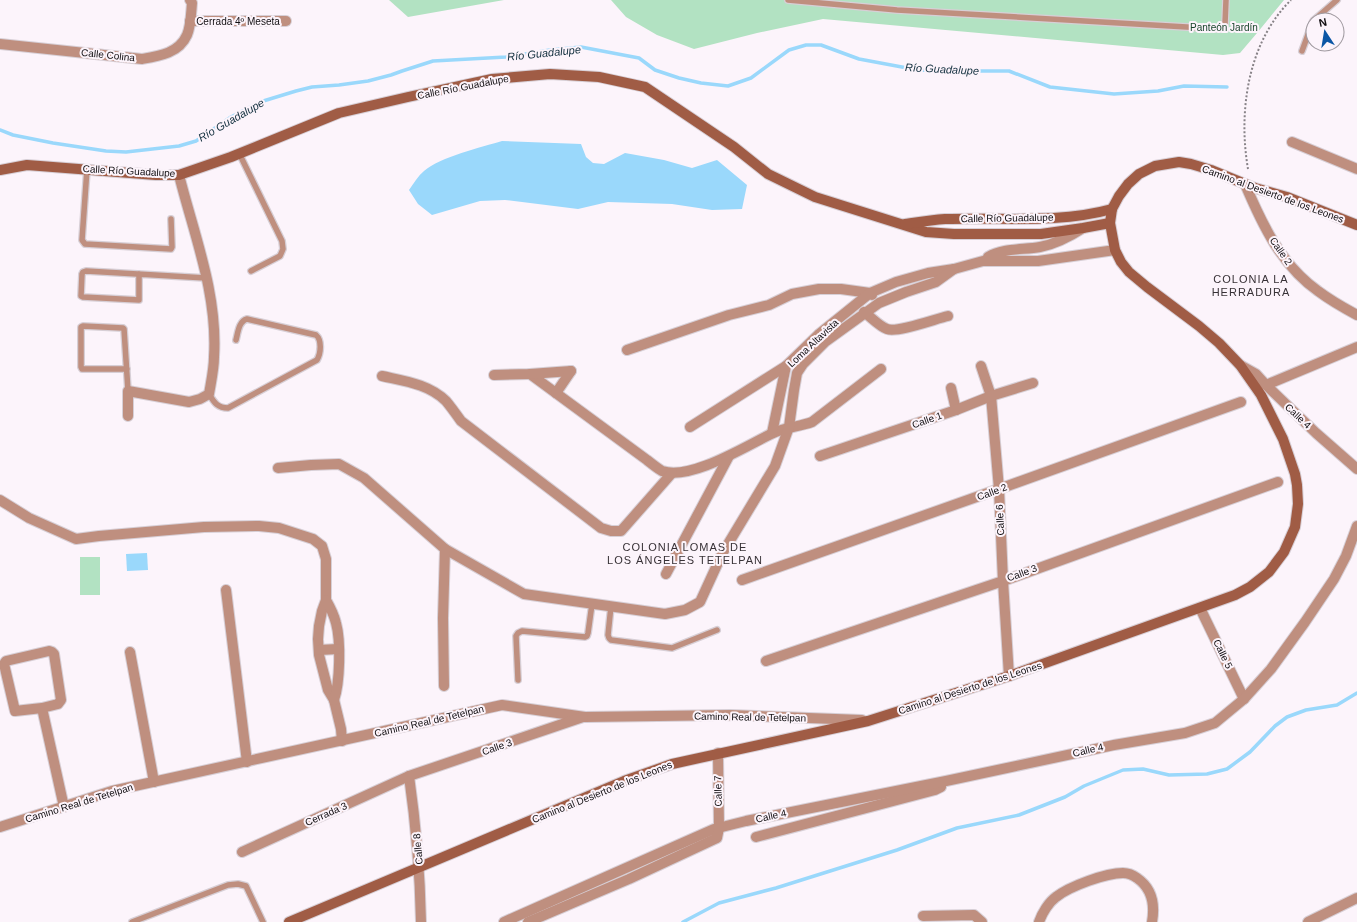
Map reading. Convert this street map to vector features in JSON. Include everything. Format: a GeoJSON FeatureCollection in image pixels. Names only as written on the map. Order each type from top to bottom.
{"type":"FeatureCollection","features":[{"type":"Feature","properties":{"kind":"main road","name":"Calle Río Guadalupe"},"geometry":{"type":"LineString","coordinates":[[0,170],[27,165],[156,175],[179,175],[339,114],[492,79],[550,74],[599,77],[645,87],[734,147],[768,174],[815,197],[926,232],[954,234],[1041,234],[1110,223]]}},
{"type":"Feature","properties":{"kind":"main road","name":"Camino al Desierto de los Leones"},"geometry":{"type":"LineString","coordinates":[[1112,209],[1128,184],[1139,174],[1154,166],[1179,162],[1211,170],[1255,188],[1287,197],[1357,225]]}},
{"type":"Feature","properties":{"kind":"main road","name":"Calle Río Guadalupe"},"geometry":{"type":"LineString","coordinates":[[901,224],[945,219],[1048,218],[1102,212],[1112,209]]}},
{"type":"Feature","properties":{"kind":"main road"},"geometry":{"type":"LineString","coordinates":[[1112,209],[1110,223],[1114,250]]}},
{"type":"Feature","properties":{"kind":"main road","name":"Camino al Desierto de los Leones"},"geometry":{"type":"LineString","coordinates":[[289,922],[624,781],[672,764],[868,720],[1009,676],[1235,595],[1250,587],[1269,572],[1284,552],[1295,527],[1298,504],[1297,485],[1289,455],[1261,395],[1240,365],[1219,343],[1129,272],[1114,250]]}},
{"type":"Feature","properties":{"kind":"street","name":"Calle Colina"},"geometry":{"type":"LineString","coordinates":[[0,44],[142,59],[163,56],[179,46],[187,34],[193,1]]}},
{"type":"Feature","properties":{"kind":"street","name":"Cerrada 4º Meseta"},"geometry":{"type":"LineString","coordinates":[[190,17],[286,21]]}},
{"type":"Feature","properties":{"kind":"street"},"geometry":{"type":"LineString","coordinates":[[1292,142],[1357,169]]}},
{"type":"Feature","properties":{"kind":"street"},"geometry":{"type":"LineString","coordinates":[[128,416],[128,391],[189,402],[200,399],[209,394],[214,358],[214,329],[211,298],[179,175]]}},
{"type":"Feature","properties":{"kind":"street","name":"Calle 2"},"geometry":{"type":"LineString","coordinates":[[1245,184],[1263,224],[1284,258],[1298,275],[1316,291],[1357,315]]}},
{"type":"Feature","properties":{"kind":"street","name":"Loma Altavista"},"geometry":{"type":"LineString","coordinates":[[772,433],[786,366],[818,335],[870,293],[896,282],[928,273],[954,269],[983,260],[993,254],[1017,249],[1040,247],[1060,242],[1083,228]]}},
{"type":"Feature","properties":{"kind":"street","name":"Loma Altavista"},"geometry":{"type":"LineString","coordinates":[[983,260],[1038,261],[1114,250]]}},
{"type":"Feature","properties":{"kind":"street"},"geometry":{"type":"LineString","coordinates":[[278,468],[340,464],[364,478],[445,549],[524,594],[665,614],[685,610],[700,602],[722,554],[776,466],[789,427],[794,390],[798,373],[803,364],[825,342],[879,302],[936,282],[954,269]]}},
{"type":"Feature","properties":{"kind":"street"},"geometry":{"type":"LineString","coordinates":[[626,350],[729,315],[769,305],[792,294],[819,289],[841,289],[870,293],[879,302]]}},
{"type":"Feature","properties":{"kind":"street"},"geometry":{"type":"LineString","coordinates":[[864,312],[886,329],[892,330],[901,329],[948,316]]}},
{"type":"Feature","properties":{"kind":"street"},"geometry":{"type":"LineString","coordinates":[[1266,385],[1357,347]]}},
{"type":"Feature","properties":{"kind":"street","name":"Calle 4"},"geometry":{"type":"LineString","coordinates":[[1240,365],[1256,374],[1316,433],[1357,469]]}},
{"type":"Feature","properties":{"kind":"street"},"geometry":{"type":"LineString","coordinates":[[690,427],[786,366]]}},
{"type":"Feature","properties":{"kind":"street","name":"Calle 6"},"geometry":{"type":"LineString","coordinates":[[981,366],[991,396],[1009,676]]}},
{"type":"Feature","properties":{"kind":"street"},"geometry":{"type":"LineString","coordinates":[[530,374],[647,460],[662,470],[672,473],[689,471],[729,456],[772,433],[789,427],[812,422],[880,369]]}},
{"type":"Feature","properties":{"kind":"street"},"geometry":{"type":"LineString","coordinates":[[494,375],[571,371],[556,394]]}},
{"type":"Feature","properties":{"kind":"street"},"geometry":{"type":"LineString","coordinates":[[382,376],[411,382],[429,389],[445,400],[461,421],[601,528],[611,531],[620,531],[672,473]]}},
{"type":"Feature","properties":{"kind":"street","name":"Calle 1"},"geometry":{"type":"LineString","coordinates":[[820,456],[956,410],[991,396],[1033,383]]}},
{"type":"Feature","properties":{"kind":"street"},"geometry":{"type":"LineString","coordinates":[[951,388],[956,410]]}},
{"type":"Feature","properties":{"kind":"street","name":"Calle 2"},"geometry":{"type":"LineString","coordinates":[[742,580],[1241,402]]}},
{"type":"Feature","properties":{"kind":"street"},"geometry":{"type":"LineString","coordinates":[[772,433],[780,453]]}},
{"type":"Feature","properties":{"kind":"street"},"geometry":{"type":"LineString","coordinates":[[666,574],[729,456]]}},
{"type":"Feature","properties":{"kind":"street","name":"Calle 3"},"geometry":{"type":"LineString","coordinates":[[766,662],[1003,581],[1278,482]]}},
{"type":"Feature","properties":{"kind":"street"},"geometry":{"type":"LineString","coordinates":[[0,500],[29,518],[76,539],[204,527],[259,526],[279,528],[313,539],[322,546],[326,559],[326,600],[322,611],[318,639],[326,684],[334,700],[341,729],[342,741]]}},
{"type":"Feature","properties":{"kind":"street","name":"Calle 4"},"geometry":{"type":"LineString","coordinates":[[504,922],[714,829],[1114,745],[1185,733],[1215,723],[1244,699],[1271,668],[1305,622],[1334,579],[1346,556],[1357,526]]}},
{"type":"Feature","properties":{"kind":"street"},"geometry":{"type":"LineString","coordinates":[[444,686],[443,618],[445,549]]}},
{"type":"Feature","properties":{"kind":"street"},"geometry":{"type":"LineString","coordinates":[[226,590],[247,762]]}},
{"type":"Feature","properties":{"kind":"street"},"geometry":{"type":"LineString","coordinates":[[326,600],[336,624],[338,649],[337,691],[334,700]]}},
{"type":"Feature","properties":{"kind":"street","name":"Calle 5"},"geometry":{"type":"LineString","coordinates":[[1200,608],[1244,699]]}},
{"type":"Feature","properties":{"kind":"street"},"geometry":{"type":"LineString","coordinates":[[319,650],[338,649]]}},
{"type":"Feature","properties":{"kind":"street"},"geometry":{"type":"LineString","coordinates":[[52,652],[54,654],[61,700],[58,704],[42,708],[15,711],[4,664],[6,661],[52,652]]}},
{"type":"Feature","properties":{"kind":"street"},"geometry":{"type":"LineString","coordinates":[[130,652],[154,782]]}},
{"type":"Feature","properties":{"kind":"street","name":"Camino Real de Tetelpan"},"geometry":{"type":"LineString","coordinates":[[0,827],[112,791],[502,705],[585,717],[730,715],[868,720]]}},
{"type":"Feature","properties":{"kind":"street"},"geometry":{"type":"LineString","coordinates":[[42,708],[64,807]]}},
{"type":"Feature","properties":{"kind":"street","name":"Calle 3"},"geometry":{"type":"LineString","coordinates":[[409,776],[585,717]]}},
{"type":"Feature","properties":{"kind":"street","name":"Calle 7"},"geometry":{"type":"LineString","coordinates":[[718,753],[719,828]]}},
{"type":"Feature","properties":{"kind":"street","name":"Cerrada 3"},"geometry":{"type":"LineString","coordinates":[[242,852],[409,776]]}},
{"type":"Feature","properties":{"kind":"street","name":"Calle 8"},"geometry":{"type":"LineString","coordinates":[[409,776],[419,867],[421,922]]}},
{"type":"Feature","properties":{"kind":"street"},"geometry":{"type":"LineString","coordinates":[[756,837],[935,790],[940,788],[946,781]]}},
{"type":"Feature","properties":{"kind":"street"},"geometry":{"type":"LineString","coordinates":[[528,922],[707,844],[717,838],[719,828]]}},
{"type":"Feature","properties":{"kind":"street"},"geometry":{"type":"LineString","coordinates":[[1039,922],[1044,911],[1056,897],[1080,884],[1098,877],[1123,873],[1133,875],[1145,883],[1152,898],[1152,922]]}},
{"type":"Feature","properties":{"kind":"street"},"geometry":{"type":"LineString","coordinates":[[1308,922],[1357,898]]}},
{"type":"Feature","properties":{"kind":"street"},"geometry":{"type":"LineString","coordinates":[[923,916],[958,919],[974,915],[982,922]]}},
{"type":"Feature","properties":{"kind":"lane"},"geometry":{"type":"LineString","coordinates":[[788,0],[897,10],[1221,29],[1225,24],[1226,0]]}},
{"type":"Feature","properties":{"kind":"lane"},"geometry":{"type":"LineString","coordinates":[[1324,12],[1337,0]]}},
{"type":"Feature","properties":{"kind":"lane"},"geometry":{"type":"LineString","coordinates":[[1302,51],[1305,44]]}},
{"type":"Feature","properties":{"kind":"lane"},"geometry":{"type":"LineString","coordinates":[[239,153],[282,241],[283,249],[280,256],[251,271]]}},
{"type":"Feature","properties":{"kind":"lane"},"geometry":{"type":"LineString","coordinates":[[87,169],[82,240],[85,244],[171,249],[171,220]]}},
{"type":"Feature","properties":{"kind":"lane"},"geometry":{"type":"LineString","coordinates":[[139,274],[139,300],[81,296],[82,274],[86,271],[139,274],[206,278]]}},
{"type":"Feature","properties":{"kind":"lane"},"geometry":{"type":"LineString","coordinates":[[209,394],[216,405],[221,408],[228,408],[317,360],[320,355],[320,341],[316,335],[248,319],[241,322],[236,340]]}},
{"type":"Feature","properties":{"kind":"lane"},"geometry":{"type":"LineString","coordinates":[[127,369],[81,368],[81,327],[123,328],[125,332],[127,369],[128,391]]}},
{"type":"Feature","properties":{"kind":"lane"},"geometry":{"type":"LineString","coordinates":[[518,680],[516,636],[518,633],[522,631],[585,637],[588,633],[592,604]]}},
{"type":"Feature","properties":{"kind":"lane"},"geometry":{"type":"LineString","coordinates":[[611,606],[608,635],[612,640],[672,648],[717,630]]}},
{"type":"Feature","properties":{"kind":"lane"},"geometry":{"type":"LineString","coordinates":[[132,922],[228,885],[238,884],[246,886],[263,922]]}},
{"type":"Feature","properties":{"kind":"path"},"geometry":{"type":"LineString","coordinates":[[1248,169],[1244,131],[1248,85],[1258,52],[1268,30],[1282,9],[1291,0]]}},
{"type":"Feature","properties":{"kind":"green space"},"geometry":{"type":"Polygon","coordinates":[[[389,0],[504,0],[408,17],[389,0]]]}},
{"type":"Feature","properties":{"kind":"green space","name":"Panteón Jardín"},"geometry":{"type":"Polygon","coordinates":[[[611,0],[1284,0],[1240,53],[1223,55],[823,19],[757,33],[694,49],[657,35],[626,17],[611,0]]]}},
{"type":"Feature","properties":{"kind":"green space"},"geometry":{"type":"Polygon","coordinates":[[[80,557],[100,557],[100,595],[80,595],[80,557]]]}},
{"type":"Feature","properties":{"kind":"water"},"geometry":{"type":"Polygon","coordinates":[[[502,141],[581,144],[586,157],[593,163],[604,164],[625,153],[664,160],[692,168],[717,160],[747,185],[742,209],[712,210],[672,204],[608,202],[578,209],[505,200],[480,201],[432,215],[418,204],[409,190],[424,171],[440,161],[502,141]]]}},
{"type":"Feature","properties":{"kind":"water"},"geometry":{"type":"Polygon","coordinates":[[[147,553],[148,570],[127,571],[126,554],[147,553]]]}},
{"type":"Feature","properties":{"kind":"waterway","name":"Río Guadalupe"},"geometry":{"type":"LineString","coordinates":[[0,130],[13,135],[53,143],[106,151],[126,152],[179,146],[196,141],[231,117],[260,102],[312,87],[368,81],[433,61],[506,57],[581,47],[639,58],[655,70],[679,78],[701,83],[728,86],[751,78],[789,50],[806,45],[821,45],[859,59],[918,70],[1009,71],[1050,87],[1114,94],[1158,91],[1184,86],[1227,87]]}},
{"type":"Feature","properties":{"kind":"waterway"},"geometry":{"type":"LineString","coordinates":[[683,922],[719,903],[776,888],[897,850],[957,828],[1019,815],[1065,797],[1084,786],[1123,770],[1143,769],[1169,775],[1207,774],[1227,769],[1250,752],[1275,726],[1287,717],[1306,710],[1337,705],[1357,693]]}},
{"type":"Feature","properties":{"kind":"district","name":"COLONIA LA HERRADURA"},"geometry":{"type":"Point","coordinates":[1251,285]}},
{"type":"Feature","properties":{"kind":"district","name":"COLONIA LOMAS DE LOS ÁNGELES TETELPAN"},"geometry":{"type":"Point","coordinates":[685,553]}}]}
